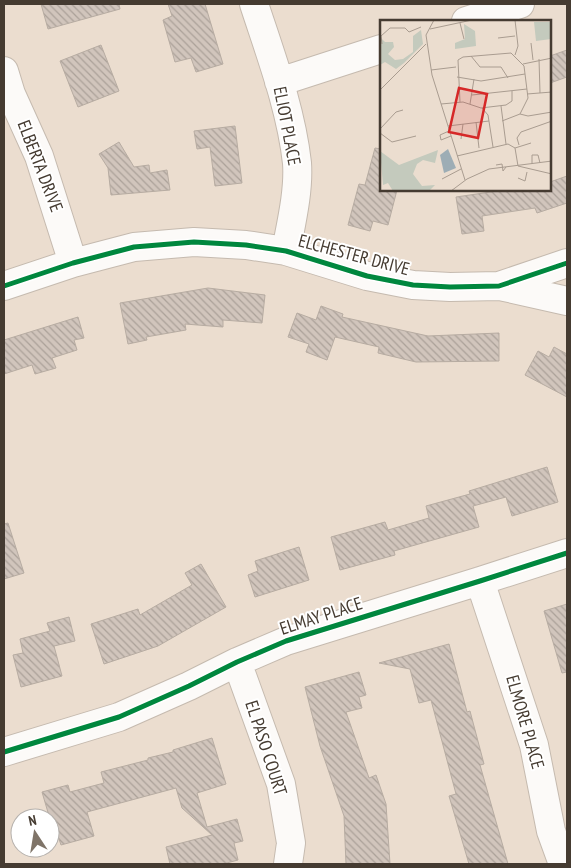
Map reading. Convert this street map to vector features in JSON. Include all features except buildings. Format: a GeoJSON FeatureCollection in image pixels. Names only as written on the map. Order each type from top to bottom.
{"type":"FeatureCollection","features":[{"type":"Feature","properties":{"kind":"street","name":"ELIOT PLACE"},"geometry":{"type":"LineString","coordinates":[[254,4],[290,121],[297,165],[294,206],[286,251]]}},
{"type":"Feature","properties":{"kind":"street"},"geometry":{"type":"LineString","coordinates":[[469,20],[520,4]]}},
{"type":"Feature","properties":{"kind":"street"},"geometry":{"type":"LineString","coordinates":[[279,82],[380,49]]}},
{"type":"Feature","properties":{"kind":"street","name":"ELBERTA DRIVE"},"geometry":{"type":"LineString","coordinates":[[4,71],[11,94],[39,156],[73,263]]}},
{"type":"Feature","properties":{"kind":"street","name":"ELCHESTER DRIVE"},"geometry":{"type":"LineString","coordinates":[[4,286],[73,263],[134,247],[194,242],[246,245],[286,251],[367,276],[413,285],[450,287],[499,286],[567,263]]}},
{"type":"Feature","properties":{"kind":"street"},"geometry":{"type":"LineString","coordinates":[[499,286],[567,301]]}},
{"type":"Feature","properties":{"kind":"street","name":"ELMAY PLACE"},"geometry":{"type":"LineString","coordinates":[[4,752],[119,717],[286,641],[567,553]]}},
{"type":"Feature","properties":{"kind":"street","name":"ELMORE PLACE"},"geometry":{"type":"LineString","coordinates":[[480,581],[534,744],[551,832],[563,864]]}},
{"type":"Feature","properties":{"kind":"street","name":"EL PASO COURT"},"geometry":{"type":"LineString","coordinates":[[237,662],[281,784],[291,843],[288,864]]}},
{"type":"Feature","properties":{"kind":"cycle path"},"geometry":{"type":"LineString","coordinates":[[4,286],[73,263],[134,247],[194,242],[246,245],[286,251],[367,276],[413,285],[450,287],[499,286],[567,263]]}},
{"type":"Feature","properties":{"kind":"cycle path"},"geometry":{"type":"LineString","coordinates":[[4,752],[119,717],[286,641],[567,553]]}}]}
